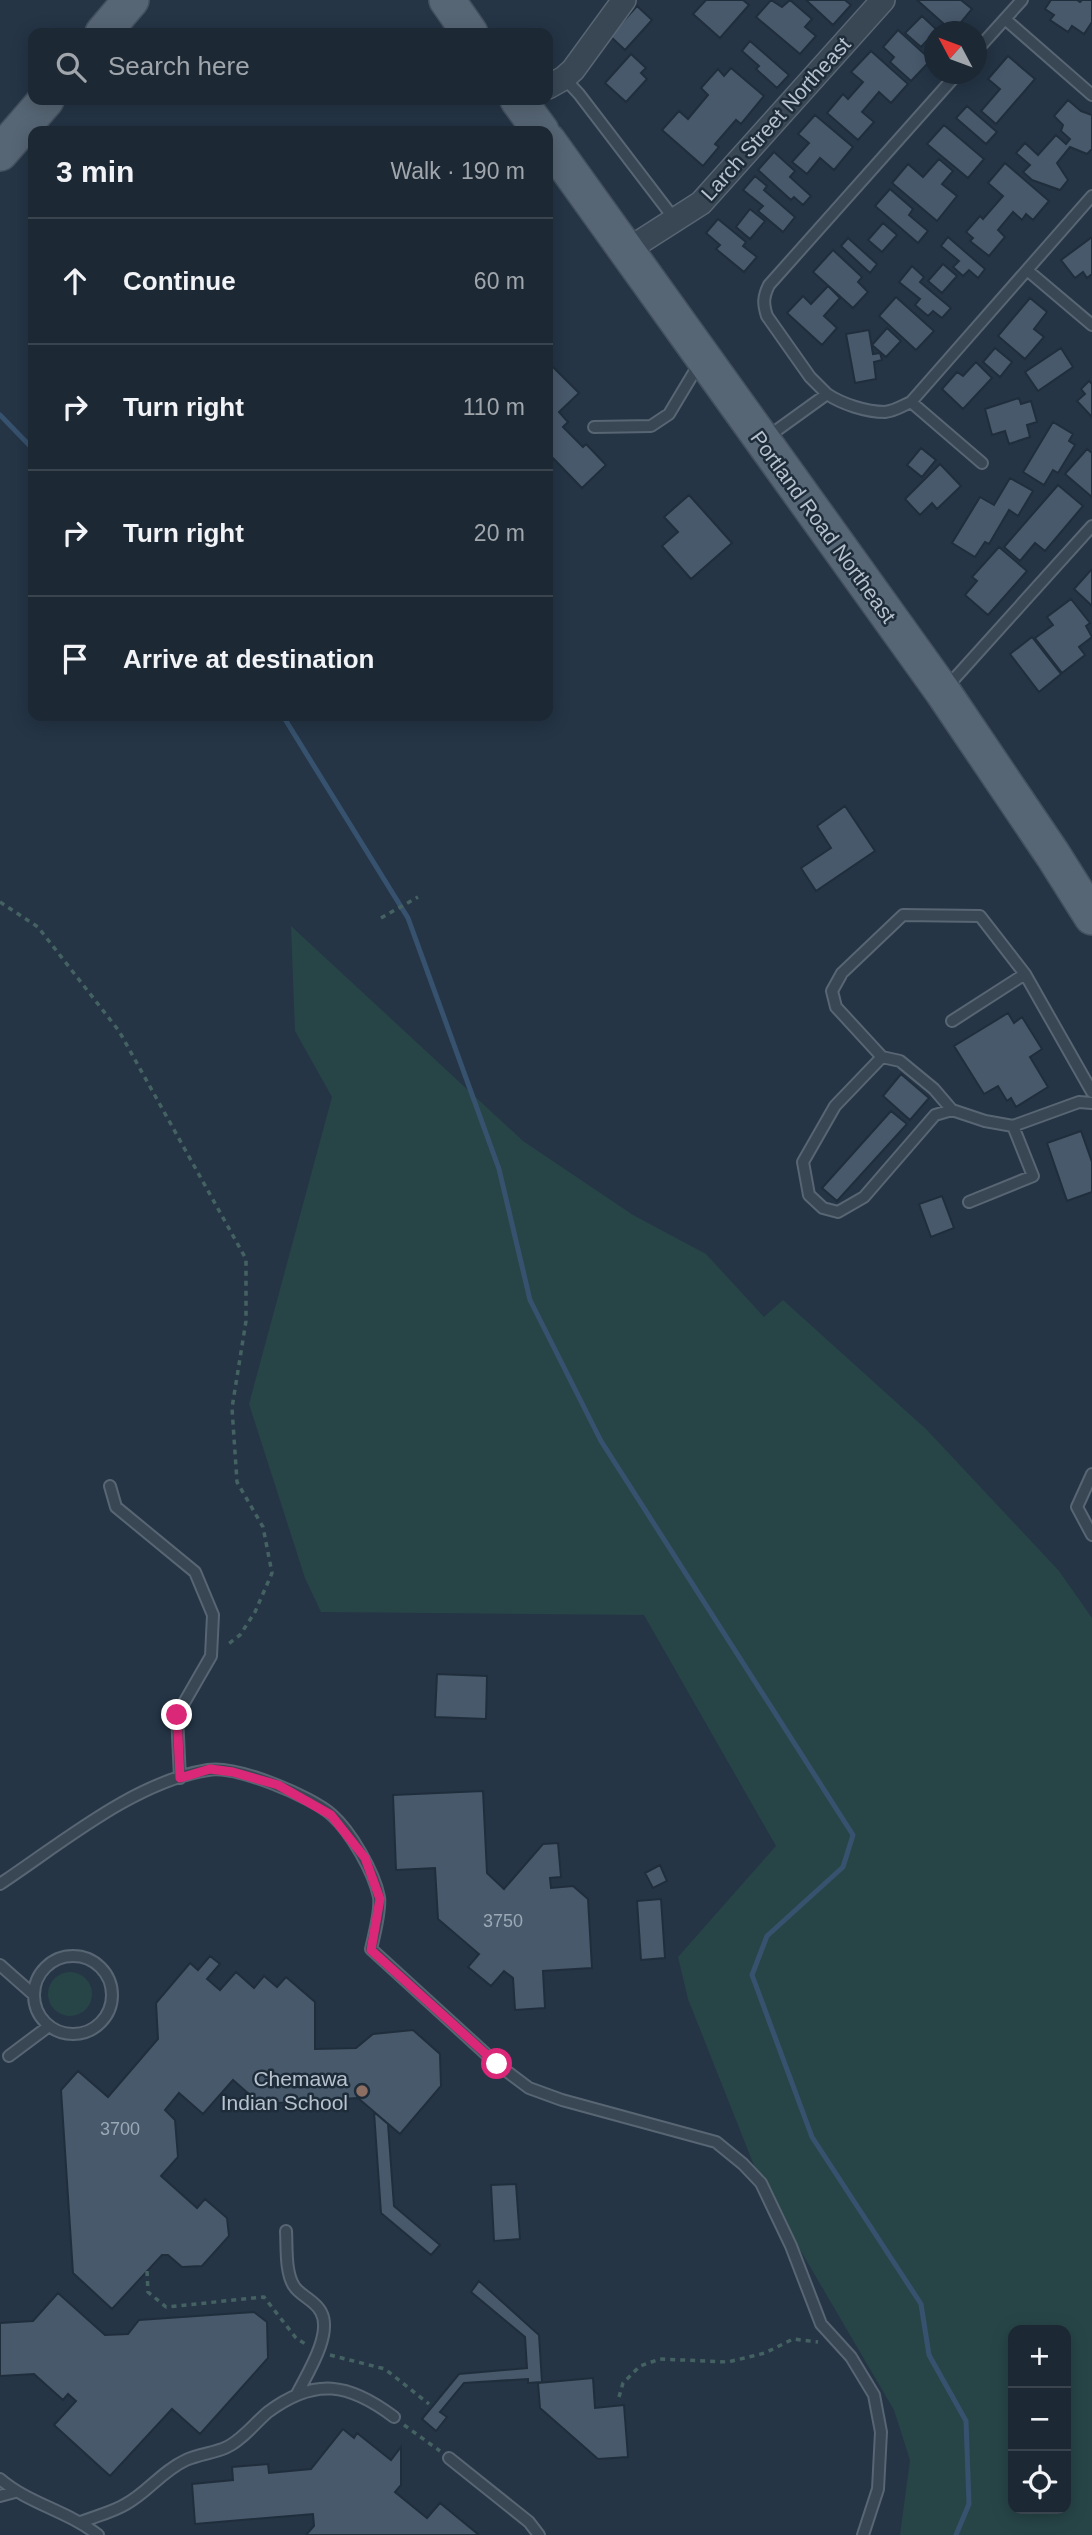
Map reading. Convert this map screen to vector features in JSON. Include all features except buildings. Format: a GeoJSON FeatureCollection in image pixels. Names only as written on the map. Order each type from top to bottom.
{"type":"FeatureCollection","features":[{"type":"Feature","properties":{"kind":"main road"},"geometry":{"type":"LineString","coordinates":[[107,28],[131,0]]}},
{"type":"Feature","properties":{"kind":"main road"},"geometry":{"type":"LineString","coordinates":[[447,0],[467,28]]}},
{"type":"Feature","properties":{"kind":"main road"},"geometry":{"type":"LineString","coordinates":[[0,153],[42,105]]}},
{"type":"Feature","properties":{"kind":"main road"},"geometry":{"type":"LineString","coordinates":[[522,105],[537,126]]}},
{"type":"Feature","properties":{"kind":"main road","name":"Portland Road Northeast"},"geometry":{"type":"LineString","coordinates":[[553,148],[943,692],[1092,917]]}},
{"type":"Feature","properties":{"kind":"street"},"geometry":{"type":"LineString","coordinates":[[556,82],[580,61],[624,0]]}},
{"type":"Feature","properties":{"kind":"street","name":"Larch Street Northeast"},"geometry":{"type":"LineString","coordinates":[[626,251],[701,203],[883,0]]}},
{"type":"Feature","properties":{"kind":"lane"},"geometry":{"type":"LineString","coordinates":[[987,39],[1022,0]]}},
{"type":"Feature","properties":{"kind":"lane"},"geometry":{"type":"LineString","coordinates":[[1005,19],[1092,95]]}},
{"type":"Feature","properties":{"kind":"lane"},"geometry":{"type":"LineString","coordinates":[[556,82],[579,94],[676,221]]}},
{"type":"Feature","properties":{"kind":"lane"},"geometry":{"type":"LineString","coordinates":[[948,84],[769,285],[764,296],[763,305],[767,316],[810,377],[827,394],[855,406],[884,412],[895,410],[911,401],[1092,196]]}},
{"type":"Feature","properties":{"kind":"lane"},"geometry":{"type":"LineString","coordinates":[[1027,270],[1092,325]]}},
{"type":"Feature","properties":{"kind":"lane"},"geometry":{"type":"LineString","coordinates":[[594,427],[651,426],[669,414],[702,358]]}},
{"type":"Feature","properties":{"kind":"lane"},"geometry":{"type":"LineString","coordinates":[[762,441],[827,394]]}},
{"type":"Feature","properties":{"kind":"lane"},"geometry":{"type":"LineString","coordinates":[[911,401],[982,463]]}},
{"type":"Feature","properties":{"kind":"lane"},"geometry":{"type":"LineString","coordinates":[[943,692],[1092,526]]}},
{"type":"Feature","properties":{"kind":"lane"},"geometry":{"type":"LineString","coordinates":[[1092,1091],[1026,974],[980,916],[903,915],[842,973],[832,991],[836,1007],[882,1057],[900,1061],[934,1089],[952,1110],[985,1121],[1013,1126],[1079,1102],[1092,1103]]}},
{"type":"Feature","properties":{"kind":"lane"},"geometry":{"type":"LineString","coordinates":[[952,1021],[1026,974]]}},
{"type":"Feature","properties":{"kind":"lane"},"geometry":{"type":"LineString","coordinates":[[882,1057],[835,1105],[803,1162],[809,1195],[823,1208],[838,1212],[864,1197],[935,1115],[952,1110]]}},
{"type":"Feature","properties":{"kind":"lane"},"geometry":{"type":"LineString","coordinates":[[969,1202],[1033,1176],[1013,1126]]}},
{"type":"Feature","properties":{"kind":"lane"},"geometry":{"type":"LineString","coordinates":[[1092,1474],[1077,1507],[1092,1535]]}},
{"type":"Feature","properties":{"kind":"lane"},"geometry":{"type":"LineString","coordinates":[[110,1486],[116,1507],[195,1572],[212,1615],[211,1656],[177,1715],[180,1778]]}},
{"type":"Feature","properties":{"kind":"lane"},"geometry":{"type":"LineString","coordinates":[[0,1885],[131,1796],[210,1769],[233,1772],[278,1785],[331,1815],[365,1858],[380,1899],[371,1950],[497,2064],[529,2088],[562,2100],[716,2142],[761,2183],[776,2211],[821,2324],[850,2357],[874,2395],[881,2432],[878,2489],[863,2535]]}},
{"type":"Feature","properties":{"kind":"lane"},"geometry":{"type":"LineString","coordinates":[[78,1956],[91,1960],[109,1979],[111,2004],[106,2016],[97,2026],[86,2032],[60,2032],[49,2025],[36,2006],[34,1995],[43,1971],[53,1962],[65,1957],[78,1956]]}},
{"type":"Feature","properties":{"kind":"lane"},"geometry":{"type":"LineString","coordinates":[[0,1965],[34,1995]]}},
{"type":"Feature","properties":{"kind":"lane"},"geometry":{"type":"LineString","coordinates":[[9,2056],[49,2025]]}},
{"type":"Feature","properties":{"kind":"lane"},"geometry":{"type":"LineString","coordinates":[[286,2231],[289,2276],[294,2287],[322,2313],[325,2329],[317,2353],[297,2394]]}},
{"type":"Feature","properties":{"kind":"lane"},"geometry":{"type":"LineString","coordinates":[[82,2522],[128,2503],[158,2477],[186,2459],[229,2447],[269,2412],[297,2394],[317,2388],[342,2390],[372,2400],[394,2417]]}},
{"type":"Feature","properties":{"kind":"lane"},"geometry":{"type":"LineString","coordinates":[[449,2458],[529,2522],[539,2535]]}},
{"type":"Feature","properties":{"kind":"lane"},"geometry":{"type":"LineString","coordinates":[[0,2479],[15,2492],[82,2522],[98,2535]]}},
{"type":"Feature","properties":{"kind":"lane"},"geometry":{"type":"LineString","coordinates":[[0,2496],[15,2492]]}},
{"type":"Feature","properties":{"kind":"path"},"geometry":{"type":"LineString","coordinates":[[381,918],[418,897]]}},
{"type":"Feature","properties":{"kind":"path"},"geometry":{"type":"LineString","coordinates":[[0,902],[38,927],[119,1031],[246,1259],[246,1321],[232,1408],[237,1482],[263,1527],[272,1573],[255,1612],[240,1635],[211,1656]]}},
{"type":"Feature","properties":{"kind":"path"},"geometry":{"type":"LineString","coordinates":[[147,2271],[148,2292],[166,2307],[264,2297],[296,2338],[317,2353],[385,2369],[429,2404]]}},
{"type":"Feature","properties":{"kind":"path"},"geometry":{"type":"LineString","coordinates":[[619,2396],[623,2383],[640,2366],[660,2360],[728,2362],[765,2353],[793,2339],[816,2341],[850,2357]]}},
{"type":"Feature","properties":{"kind":"path"},"geometry":{"type":"LineString","coordinates":[[394,2417],[449,2458]]}},
{"type":"Feature","properties":{"kind":"green space"},"geometry":{"type":"Polygon","coordinates":[[[291,926],[523,1141],[633,1215],[706,1254],[764,1317],[783,1300],[927,1430],[1059,1571],[1092,1618],[1092,2535],[900,2535],[910,2460],[894,2410],[761,2183],[688,1999],[678,1957],[776,1846],[644,1615],[321,1612],[305,1578],[249,1404],[332,1097],[295,1031],[291,926]]]}},
{"type":"Feature","properties":{"kind":"green space"},"geometry":{"type":"Polygon","coordinates":[[[70,1972],[79,1973],[86,1978],[91,1985],[91,2003],[86,2010],[79,2015],[70,2016],[61,2015],[54,2010],[49,2003],[48,1994],[49,1985],[54,1978],[61,1973],[70,1972]]]}},
{"type":"Feature","properties":{"kind":"waterway"},"geometry":{"type":"LineString","coordinates":[[0,415],[28,444]]}},
{"type":"Feature","properties":{"kind":"waterway"},"geometry":{"type":"LineString","coordinates":[[286,721],[408,918],[499,1169],[530,1300],[601,1441],[853,1835],[843,1867],[767,1936],[752,1975],[812,2137],[921,2304],[929,2355],[966,2421],[969,2504],[956,2535]]}},
{"type":"Feature","properties":{"kind":"place","name":"Chemawa Indian School"},"geometry":{"type":"Point","coordinates":[362,2091]}},
{"type":"Feature","properties":{"kind":"route"},"geometry":{"type":"LineString","coordinates":[[177,1715],[180,1778],[210,1769],[233,1772],[278,1785],[331,1815],[365,1858],[380,1899],[371,1950],[497,2064]]}}]}
